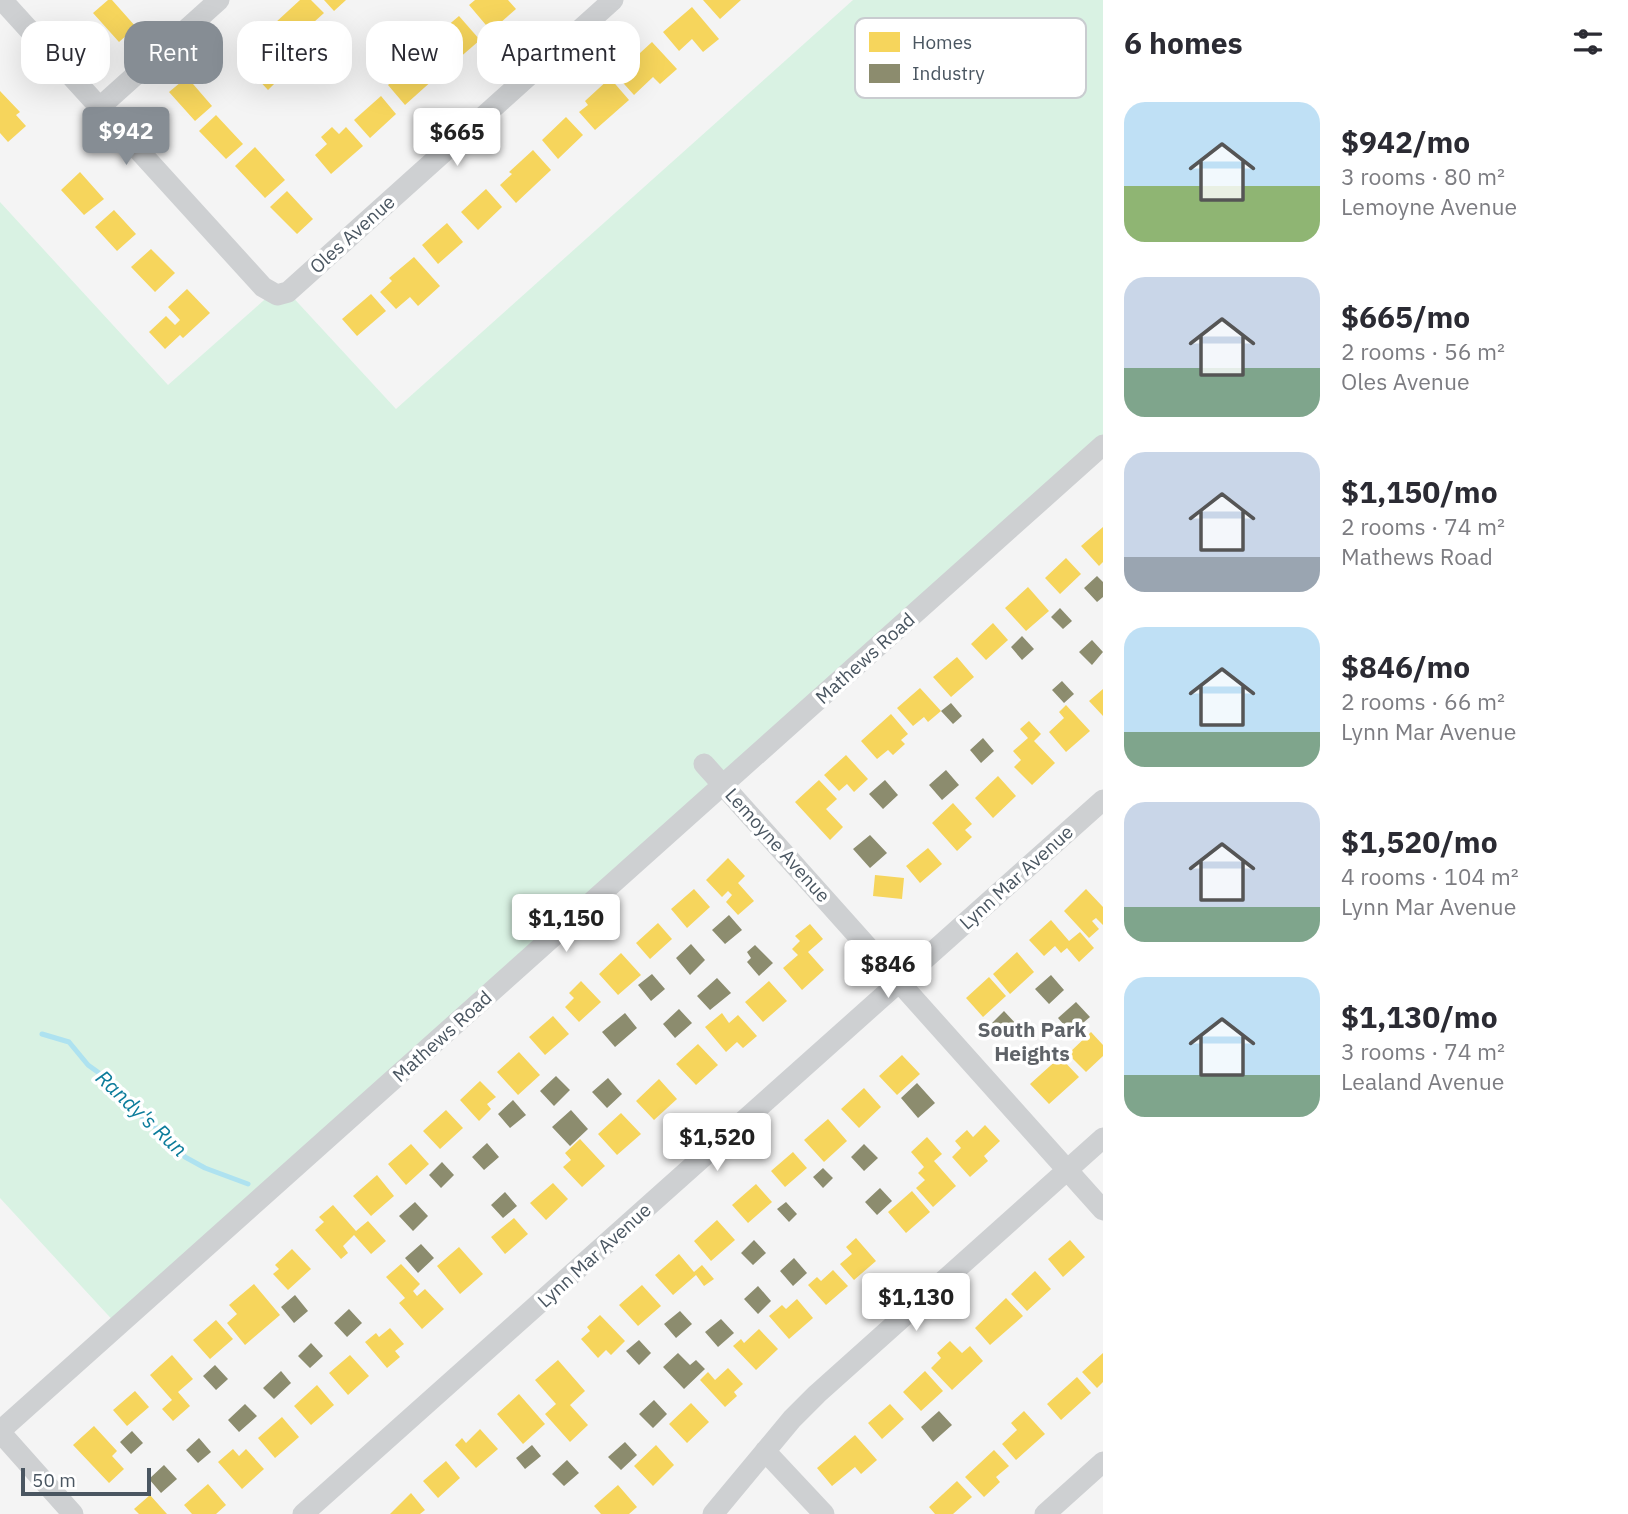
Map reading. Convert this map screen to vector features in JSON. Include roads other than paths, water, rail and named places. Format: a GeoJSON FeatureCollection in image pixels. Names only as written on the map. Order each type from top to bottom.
{"type":"FeatureCollection","features":[{"type":"Feature","properties":{"kind":"street"},"geometry":{"type":"LineString","coordinates":[[2,0],[100,107],[219,0]]}},
{"type":"Feature","properties":{"kind":"street","name":"Oles Avenue"},"geometry":{"type":"LineString","coordinates":[[100,107],[263,287],[277,295],[288,292],[614,0]]}},
{"type":"Feature","properties":{"kind":"street","name":"Mathews Road"},"geometry":{"type":"LineString","coordinates":[[0,1432],[1103,445]]}},
{"type":"Feature","properties":{"kind":"street","name":"Lemoyne Avenue"},"geometry":{"type":"LineString","coordinates":[[704,764],[1103,1210]]}},
{"type":"Feature","properties":{"kind":"street","name":"Lynn Mar Avenue"},"geometry":{"type":"LineString","coordinates":[[303,1514],[1103,800]]}},
{"type":"Feature","properties":{"kind":"street"},"geometry":{"type":"LineString","coordinates":[[713,1514],[817,1394],[1103,1138]]}},
{"type":"Feature","properties":{"kind":"street"},"geometry":{"type":"LineString","coordinates":[[0,1432],[73,1514]]}},
{"type":"Feature","properties":{"kind":"street"},"geometry":{"type":"LineString","coordinates":[[765,1451],[824,1514]]}},
{"type":"Feature","properties":{"kind":"street"},"geometry":{"type":"LineString","coordinates":[[1045,1514],[1103,1462]]}},
{"type":"Feature","properties":{"kind":"waterway","name":"Randy's Run"},"geometry":{"type":"LineString","coordinates":[[42,1034],[69,1042],[88,1065],[113,1083],[138,1114],[166,1135],[185,1157],[205,1168],[248,1184]]}},
{"type":"Feature","properties":{"kind":"district","name":"South Park Heights"},"geometry":{"type":"Point","coordinates":[1032,1041]}}]}
